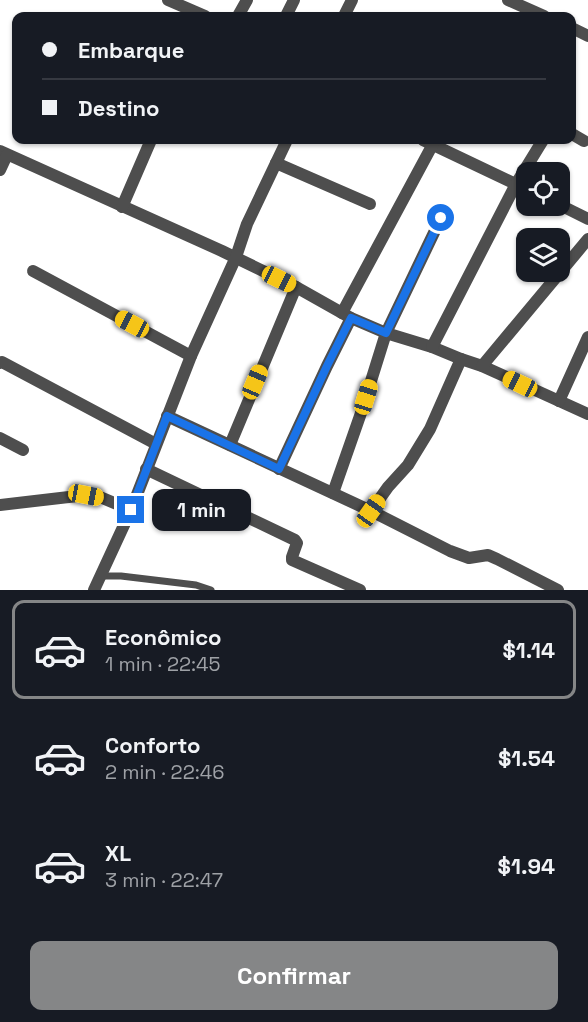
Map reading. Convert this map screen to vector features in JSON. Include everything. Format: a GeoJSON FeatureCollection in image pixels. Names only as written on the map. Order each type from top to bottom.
{"type":"FeatureCollection","features":[{"type":"Feature","properties":{"kind":"street"},"geometry":{"type":"LineString","coordinates":[[168,0],[200,9]]}},
{"type":"Feature","properties":{"kind":"street"},"geometry":{"type":"LineString","coordinates":[[508,0],[535,12]]}},
{"type":"Feature","properties":{"kind":"street"},"geometry":{"type":"LineString","coordinates":[[576,136],[584,141]]}},
{"type":"Feature","properties":{"kind":"street"},"geometry":{"type":"LineString","coordinates":[[122,207],[149,144]]}},
{"type":"Feature","properties":{"kind":"street"},"geometry":{"type":"LineString","coordinates":[[94,590],[131,510],[191,356],[236,257],[247,224],[285,144]]}},
{"type":"Feature","properties":{"kind":"street"},"geometry":{"type":"LineString","coordinates":[[279,469],[327,366],[347,315],[427,144]]}},
{"type":"Feature","properties":{"kind":"street"},"geometry":{"type":"LineString","coordinates":[[432,144],[516,185]]}},
{"type":"Feature","properties":{"kind":"street"},"geometry":{"type":"LineString","coordinates":[[533,162],[541,144]]}},
{"type":"Feature","properties":{"kind":"street"},"geometry":{"type":"LineString","coordinates":[[0,170],[4,153],[236,257],[386,333],[482,366],[588,414]]}},
{"type":"Feature","properties":{"kind":"street"},"geometry":{"type":"LineString","coordinates":[[276,162],[370,204]]}},
{"type":"Feature","properties":{"kind":"street"},"geometry":{"type":"LineString","coordinates":[[432,347],[516,196]]}},
{"type":"Feature","properties":{"kind":"street"},"geometry":{"type":"LineString","coordinates":[[570,210],[588,219]]}},
{"type":"Feature","properties":{"kind":"street"},"geometry":{"type":"LineString","coordinates":[[333,493],[386,333],[441,218]]}},
{"type":"Feature","properties":{"kind":"street"},"geometry":{"type":"LineString","coordinates":[[482,366],[588,239]]}},
{"type":"Feature","properties":{"kind":"street"},"geometry":{"type":"LineString","coordinates":[[33,271],[191,356]]}},
{"type":"Feature","properties":{"kind":"street"},"geometry":{"type":"LineString","coordinates":[[230,445],[296,287]]}},
{"type":"Feature","properties":{"kind":"street"},"geometry":{"type":"LineString","coordinates":[[559,401],[588,337]]}},
{"type":"Feature","properties":{"kind":"street"},"geometry":{"type":"LineString","coordinates":[[371,511],[388,486],[408,465],[430,429],[461,359]]}},
{"type":"Feature","properties":{"kind":"street"},"geometry":{"type":"LineString","coordinates":[[0,363],[2,362],[156,444]]}},
{"type":"Feature","properties":{"kind":"street"},"geometry":{"type":"LineString","coordinates":[[167,416],[371,511],[450,551],[468,558],[488,555],[558,590]]}},
{"type":"Feature","properties":{"kind":"street"},"geometry":{"type":"LineString","coordinates":[[0,438],[23,450]]}},
{"type":"Feature","properties":{"kind":"street"},"geometry":{"type":"LineString","coordinates":[[146,469],[295,540],[297,543],[292,560],[360,590]]}},
{"type":"Feature","properties":{"kind":"street"},"geometry":{"type":"LineString","coordinates":[[0,505],[86,495],[100,497],[131,510]]}},
{"type":"Feature","properties":{"kind":"lane"},"geometry":{"type":"LineString","coordinates":[[100,576],[121,576],[196,585],[211,590]]}},
{"type":"Feature","properties":{"kind":"route"},"geometry":{"type":"LineString","coordinates":[[131,510],[167,416],[279,469],[351,318],[386,333],[441,218]]}}]}
